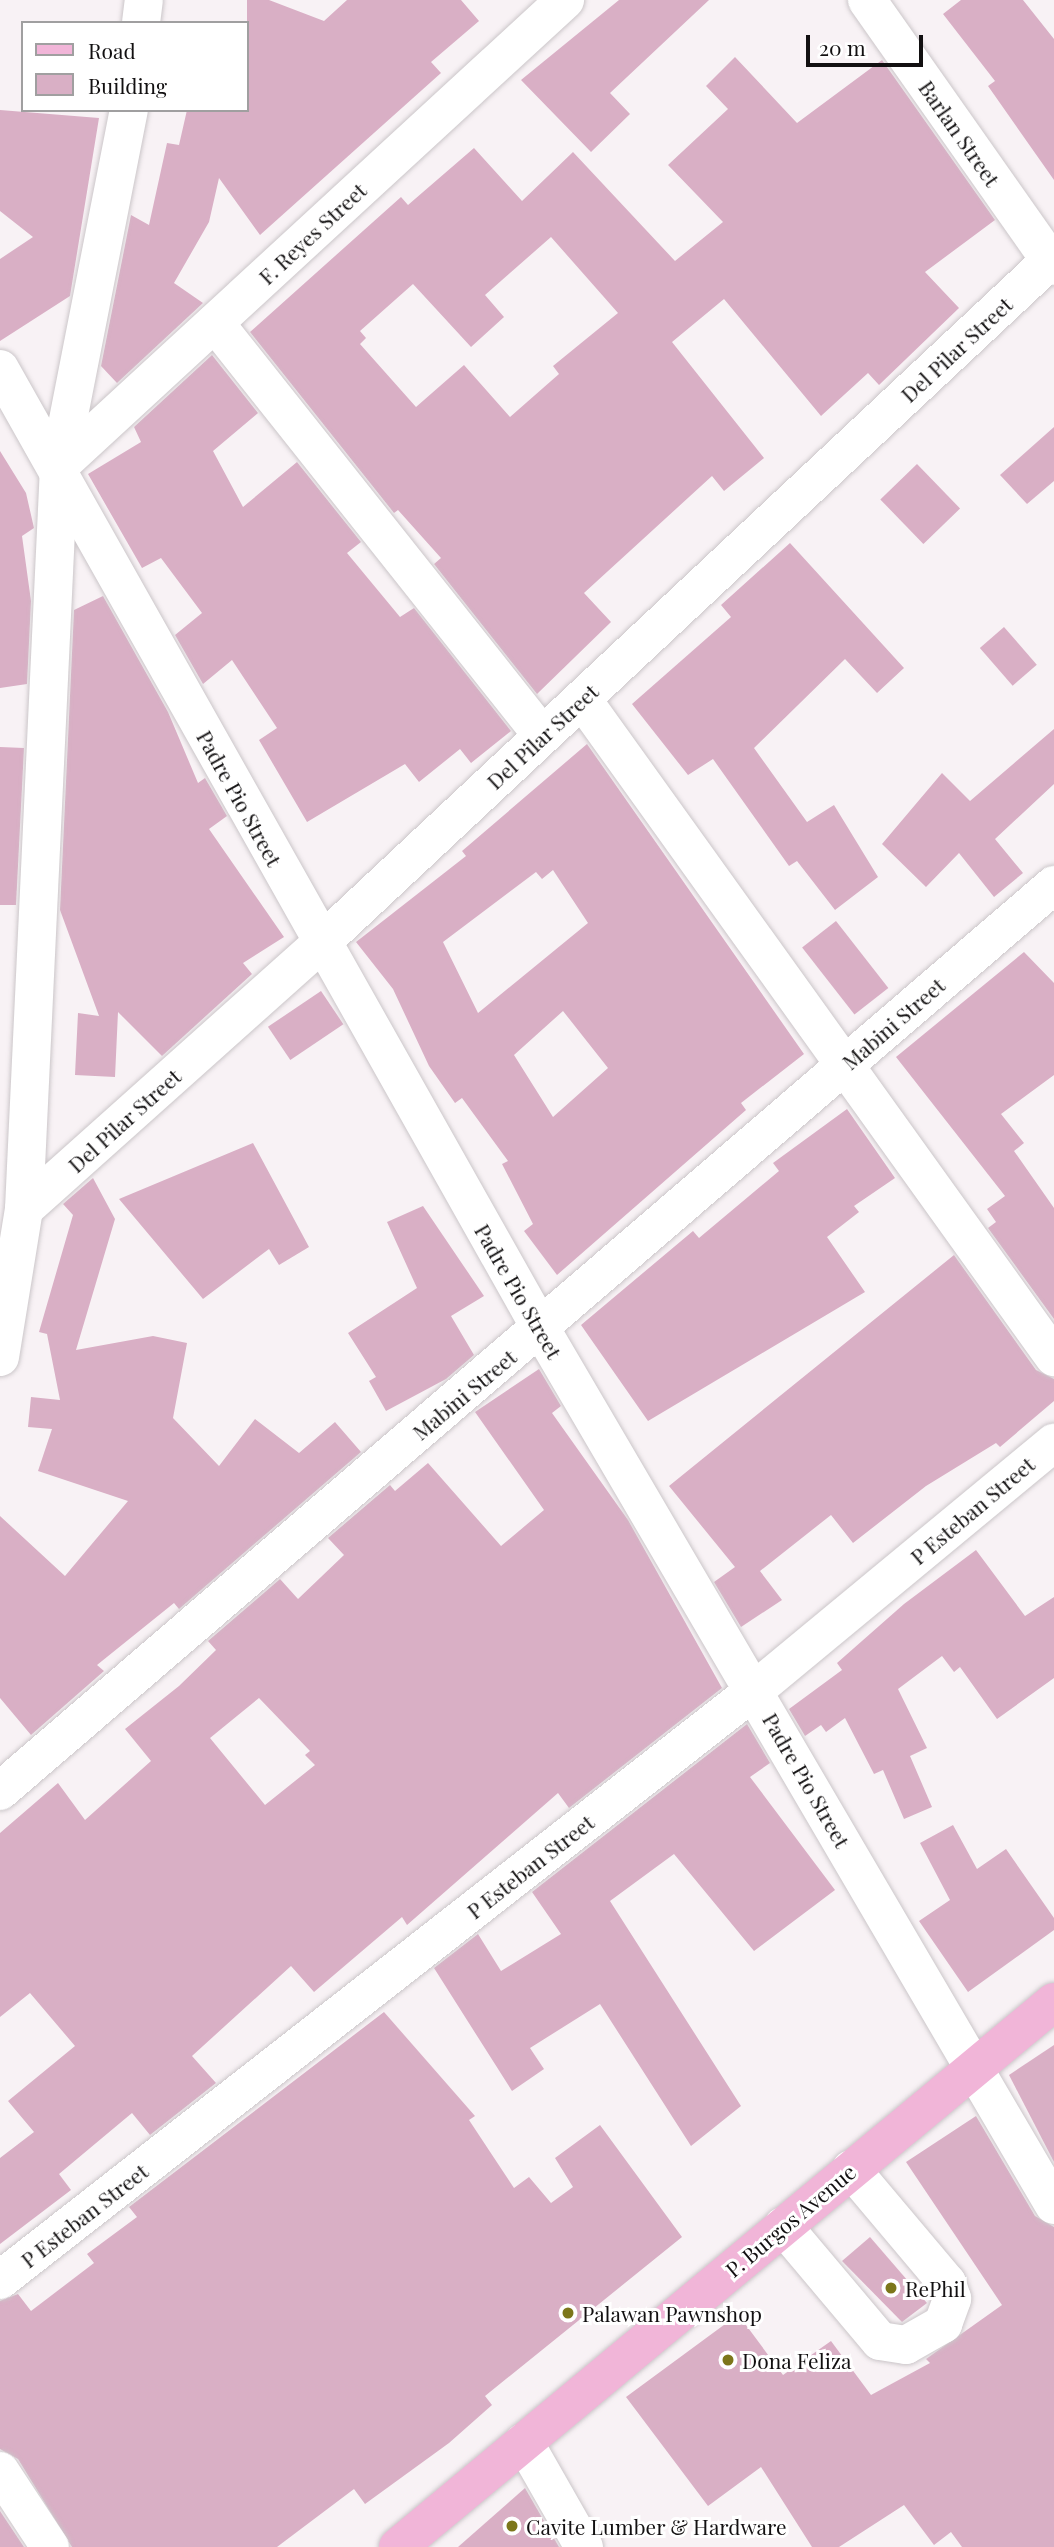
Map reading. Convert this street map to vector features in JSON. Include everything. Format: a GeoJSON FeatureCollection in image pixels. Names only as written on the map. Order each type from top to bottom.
{"type":"FeatureCollection","features":[{"type":"Feature","properties":{"kind":"main road","name":"P. Burgos Avenue"},"geometry":{"type":"LineString","coordinates":[[398,2547],[1054,2002]]}},
{"type":"Feature","properties":{"kind":"street"},"geometry":{"type":"LineString","coordinates":[[141,21],[144,0]]}},
{"type":"Feature","properties":{"kind":"street","name":"F. Reyes Street"},"geometry":{"type":"LineString","coordinates":[[59,466],[565,0]]}},
{"type":"Feature","properties":{"kind":"street","name":"Barlan Street"},"geometry":{"type":"LineString","coordinates":[[867,0],[1053,261]]}},
{"type":"Feature","properties":{"kind":"street"},"geometry":{"type":"LineString","coordinates":[[0,1357],[24,1209],[59,466],[129,112]]}},
{"type":"Feature","properties":{"kind":"street","name":"Del Pilar Street"},"geometry":{"type":"LineString","coordinates":[[24,1209],[320,944],[1053,261]]}},
{"type":"Feature","properties":{"kind":"street"},"geometry":{"type":"LineString","coordinates":[[215,323],[542,735]]}},
{"type":"Feature","properties":{"kind":"street","name":"Padre Pio Street"},"geometry":{"type":"LineString","coordinates":[[0,369],[59,466],[320,944],[541,1329],[755,1690],[1054,2205]]}},
{"type":"Feature","properties":{"kind":"street"},"geometry":{"type":"LineString","coordinates":[[582,699],[1054,1357]]}},
{"type":"Feature","properties":{"kind":"street","name":"Mabini Street"},"geometry":{"type":"LineString","coordinates":[[0,1791],[1054,886]]}},
{"type":"Feature","properties":{"kind":"street","name":"P Esteban Street"},"geometry":{"type":"LineString","coordinates":[[0,2280],[755,1690],[1054,1443]]}},
{"type":"Feature","properties":{"kind":"street"},"geometry":{"type":"LineString","coordinates":[[783,2226],[880,2342],[906,2344],[943,2324],[952,2299],[947,2283],[851,2169]]}},
{"type":"Feature","properties":{"kind":"street"},"geometry":{"type":"LineString","coordinates":[[524,2442],[584,2547]]}},
{"type":"Feature","properties":{"kind":"street"},"geometry":{"type":"LineString","coordinates":[[0,2471],[50,2547]]}},
{"type":"Feature","properties":{"kind":"building"},"geometry":{"type":"Polygon","coordinates":[[[247,0],[269,0],[324,21],[347,0],[461,0],[479,21],[431,62],[441,73],[260,235],[219,178],[209,222],[174,283],[203,303],[117,383],[101,366],[131,215],[149,225],[167,143],[179,145],[187,112],[248,112],[247,0]]]}},
{"type":"Feature","properties":{"kind":"building"},"geometry":{"type":"Polygon","coordinates":[[[619,0],[709,0],[610,93],[630,114],[591,152],[521,80],[619,0]]]}},
{"type":"Feature","properties":{"kind":"building"},"geometry":{"type":"Polygon","coordinates":[[[961,0],[1023,0],[1054,39],[1054,180],[988,86],[995,81],[943,14],[961,0]]]}},
{"type":"Feature","properties":{"kind":"building"},"geometry":{"type":"Polygon","coordinates":[[[735,57],[797,123],[882,60],[995,220],[925,272],[959,308],[879,385],[868,373],[821,416],[724,299],[672,342],[764,458],[724,491],[712,476],[584,593],[611,622],[537,694],[434,564],[441,558],[398,510],[394,513],[250,332],[401,197],[408,205],[474,148],[522,201],[573,152],[675,261],[723,222],[668,165],[728,109],[706,86],[735,57]],[[551,237],[485,295],[504,317],[471,347],[413,284],[360,331],[366,338],[360,344],[416,407],[464,365],[510,417],[559,374],[553,366],[618,313],[551,237]]]}},
{"type":"Feature","properties":{"kind":"building"},"geometry":{"type":"Polygon","coordinates":[[[0,110],[99,118],[70,296],[0,341],[0,259],[33,237],[0,211],[0,110]]]}},
{"type":"Feature","properties":{"kind":"building"},"geometry":{"type":"Polygon","coordinates":[[[212,355],[258,413],[213,451],[243,507],[297,462],[361,542],[347,553],[400,617],[414,608],[511,731],[471,763],[460,749],[419,782],[405,764],[307,822],[259,740],[277,728],[232,660],[203,684],[175,635],[202,613],[161,558],[142,568],[88,474],[141,442],[134,427],[212,355]]]}},
{"type":"Feature","properties":{"kind":"building"},"geometry":{"type":"Polygon","coordinates":[[[1054,427],[1054,481],[1027,504],[1000,475],[1054,427]]]}},
{"type":"Feature","properties":{"kind":"building"},"geometry":{"type":"Polygon","coordinates":[[[0,451],[26,493],[34,528],[22,536],[31,601],[27,684],[0,688],[0,451]]]}},
{"type":"Feature","properties":{"kind":"building"},"geometry":{"type":"Polygon","coordinates":[[[917,464],[960,509],[923,544],[880,499],[917,464]]]}},
{"type":"Feature","properties":{"kind":"building"},"geometry":{"type":"Polygon","coordinates":[[[790,543],[904,668],[877,693],[845,659],[754,748],[807,822],[834,805],[878,877],[835,910],[797,861],[789,866],[713,759],[688,775],[632,704],[731,617],[721,605],[790,543]]]}},
{"type":"Feature","properties":{"kind":"building"},"geometry":{"type":"Polygon","coordinates":[[[103,596],[168,712],[198,783],[205,778],[227,816],[209,829],[284,937],[243,963],[252,974],[162,1056],[118,1012],[115,1077],[75,1075],[78,1013],[99,1016],[60,910],[74,610],[103,596]]]}},
{"type":"Feature","properties":{"kind":"building"},"geometry":{"type":"Polygon","coordinates":[[[1004,627],[1037,665],[1013,686],[980,648],[1004,627]]]}},
{"type":"Feature","properties":{"kind":"building"},"geometry":{"type":"Polygon","coordinates":[[[1054,729],[1054,784],[995,839],[1023,873],[994,897],[959,853],[926,887],[882,844],[942,773],[970,801],[1054,729]]]}},
{"type":"Feature","properties":{"kind":"building"},"geometry":{"type":"Polygon","coordinates":[[[587,744],[804,1054],[741,1103],[746,1110],[557,1275],[524,1231],[533,1224],[502,1164],[508,1161],[462,1098],[455,1103],[429,1066],[393,989],[356,942],[466,856],[462,851],[587,744]],[[553,870],[542,879],[536,872],[443,942],[478,1013],[588,923],[553,870]],[[563,1011],[514,1055],[553,1117],[608,1068],[563,1011]]]}},
{"type":"Feature","properties":{"kind":"building"},"geometry":{"type":"Polygon","coordinates":[[[0,747],[24,748],[16,905],[0,905],[0,747]]]}},
{"type":"Feature","properties":{"kind":"building"},"geometry":{"type":"Polygon","coordinates":[[[836,921],[888,988],[854,1014],[802,947],[836,921]]]}},
{"type":"Feature","properties":{"kind":"building"},"geometry":{"type":"Polygon","coordinates":[[[1024,952],[1054,983],[1054,1075],[1001,1114],[1024,1143],[1014,1151],[1054,1208],[1054,1319],[988,1228],[996,1222],[987,1209],[1005,1196],[896,1057],[1024,952]]]}},
{"type":"Feature","properties":{"kind":"building"},"geometry":{"type":"Polygon","coordinates":[[[321,991],[343,1024],[290,1060],[268,1027],[321,991]]]}},
{"type":"Feature","properties":{"kind":"building"},"geometry":{"type":"Polygon","coordinates":[[[847,1109],[895,1178],[854,1206],[859,1212],[827,1237],[865,1292],[648,1421],[581,1325],[693,1231],[699,1238],[779,1171],[773,1163],[847,1109]]]}},
{"type":"Feature","properties":{"kind":"building"},"geometry":{"type":"Polygon","coordinates":[[[253,1143],[309,1247],[279,1265],[269,1249],[203,1299],[119,1199],[253,1143]]]}},
{"type":"Feature","properties":{"kind":"building"},"geometry":{"type":"Polygon","coordinates":[[[93,1178],[115,1219],[76,1350],[153,1336],[187,1343],[173,1418],[219,1466],[255,1419],[299,1453],[335,1422],[361,1452],[179,1609],[174,1603],[97,1665],[104,1671],[31,1735],[0,1698],[0,1516],[65,1576],[128,1501],[38,1471],[52,1429],[28,1427],[31,1397],[60,1400],[47,1334],[39,1332],[73,1215],[63,1204],[93,1178]]]}},
{"type":"Feature","properties":{"kind":"building"},"geometry":{"type":"Polygon","coordinates":[[[423,1206],[484,1296],[451,1316],[474,1355],[446,1379],[386,1411],[369,1381],[376,1377],[348,1333],[417,1288],[387,1222],[423,1206]]]}},
{"type":"Feature","properties":{"kind":"building"},"geometry":{"type":"Polygon","coordinates":[[[954,1255],[1036,1370],[1054,1379],[1054,1401],[1000,1447],[996,1443],[926,1486],[853,1543],[831,1515],[760,1571],[782,1600],[741,1627],[714,1582],[735,1567],[669,1486],[954,1255]]]}},
{"type":"Feature","properties":{"kind":"building"},"geometry":{"type":"Polygon","coordinates":[[[539,1369],[561,1406],[552,1413],[628,1520],[722,1688],[569,1808],[558,1793],[407,1925],[402,1917],[314,1992],[291,1966],[192,2056],[216,2083],[150,2135],[132,2113],[59,2174],[71,2190],[0,2244],[0,2158],[34,2132],[8,2101],[75,2046],[30,1993],[0,2017],[0,1833],[58,1783],[85,1820],[151,1761],[125,1729],[179,1686],[216,1650],[208,1641],[280,1579],[298,1599],[344,1555],[328,1538],[390,1485],[395,1491],[428,1463],[501,1546],[544,1510],[475,1412],[539,1369]],[[259,1698],[210,1738],[265,1805],[315,1765],[305,1755],[310,1751],[259,1698]]]}},
{"type":"Feature","properties":{"kind":"building"},"geometry":{"type":"Polygon","coordinates":[[[976,1550],[1025,1616],[1054,1597],[1054,1678],[997,1719],[960,1667],[954,1672],[942,1656],[898,1689],[927,1748],[910,1756],[932,1807],[904,1819],[883,1770],[874,1774],[845,1718],[826,1732],[821,1725],[805,1736],[789,1709],[842,1670],[837,1663],[904,1604],[976,1550]]]}},
{"type":"Feature","properties":{"kind":"building"},"geometry":{"type":"Polygon","coordinates":[[[747,1724],[770,1763],[750,1777],[835,1890],[754,1951],[674,1854],[610,1901],[741,2106],[691,2146],[600,2004],[530,2048],[544,2069],[512,2091],[434,1968],[478,1934],[501,1971],[561,1934],[532,1892],[747,1724]]]}},
{"type":"Feature","properties":{"kind":"building"},"geometry":{"type":"Polygon","coordinates":[[[953,1825],[977,1869],[1006,1849],[1054,1918],[1054,1930],[968,1992],[919,1921],[950,1900],[920,1843],[953,1825]]]}},
{"type":"Feature","properties":{"kind":"building"},"geometry":{"type":"Polygon","coordinates":[[[384,2012],[475,2116],[469,2120],[514,2188],[529,2177],[551,2203],[573,2187],[555,2158],[600,2125],[682,2237],[485,2396],[492,2405],[449,2443],[365,2504],[354,2489],[277,2547],[72,2547],[18,2459],[0,2449],[0,2301],[18,2294],[31,2311],[94,2263],[87,2254],[137,2217],[129,2207],[384,2012]]]}},
{"type":"Feature","properties":{"kind":"building"},"geometry":{"type":"Polygon","coordinates":[[[1054,2045],[1054,2162],[1009,2075],[1054,2045]]]}},
{"type":"Feature","properties":{"kind":"building"},"geometry":{"type":"Polygon","coordinates":[[[976,2116],[1035,2216],[1054,2227],[1054,2547],[962,2547],[951,2532],[934,2545],[904,2505],[839,2547],[812,2547],[761,2467],[708,2506],[626,2397],[732,2319],[737,2325],[743,2321],[783,2375],[831,2341],[871,2395],[930,2363],[926,2359],[1002,2305],[906,2162],[976,2116]]]}},
{"type":"Feature","properties":{"kind":"building"},"geometry":{"type":"Polygon","coordinates":[[[870,2237],[927,2303],[902,2322],[842,2261],[870,2237]]]}},
{"type":"Feature","properties":{"kind":"building"},"geometry":{"type":"Polygon","coordinates":[[[525,2488],[559,2547],[458,2547],[525,2488]]]}},
{"type":"Feature","properties":{"kind":"building"},"geometry":{"type":"Polygon","coordinates":[[[0,2511],[24,2547],[0,2547],[0,2511]]]}},
{"type":"Feature","properties":{"kind":"place","name":"RePhil"},"geometry":{"type":"Point","coordinates":[891,2288]}},
{"type":"Feature","properties":{"kind":"place","name":"Palawan Pawnshop"},"geometry":{"type":"Point","coordinates":[568,2313]}},
{"type":"Feature","properties":{"kind":"place","name":"Dona Feliza"},"geometry":{"type":"Point","coordinates":[728,2360]}},
{"type":"Feature","properties":{"kind":"place","name":"Cavite Lumber & Hardware"},"geometry":{"type":"Point","coordinates":[512,2526]}}]}
